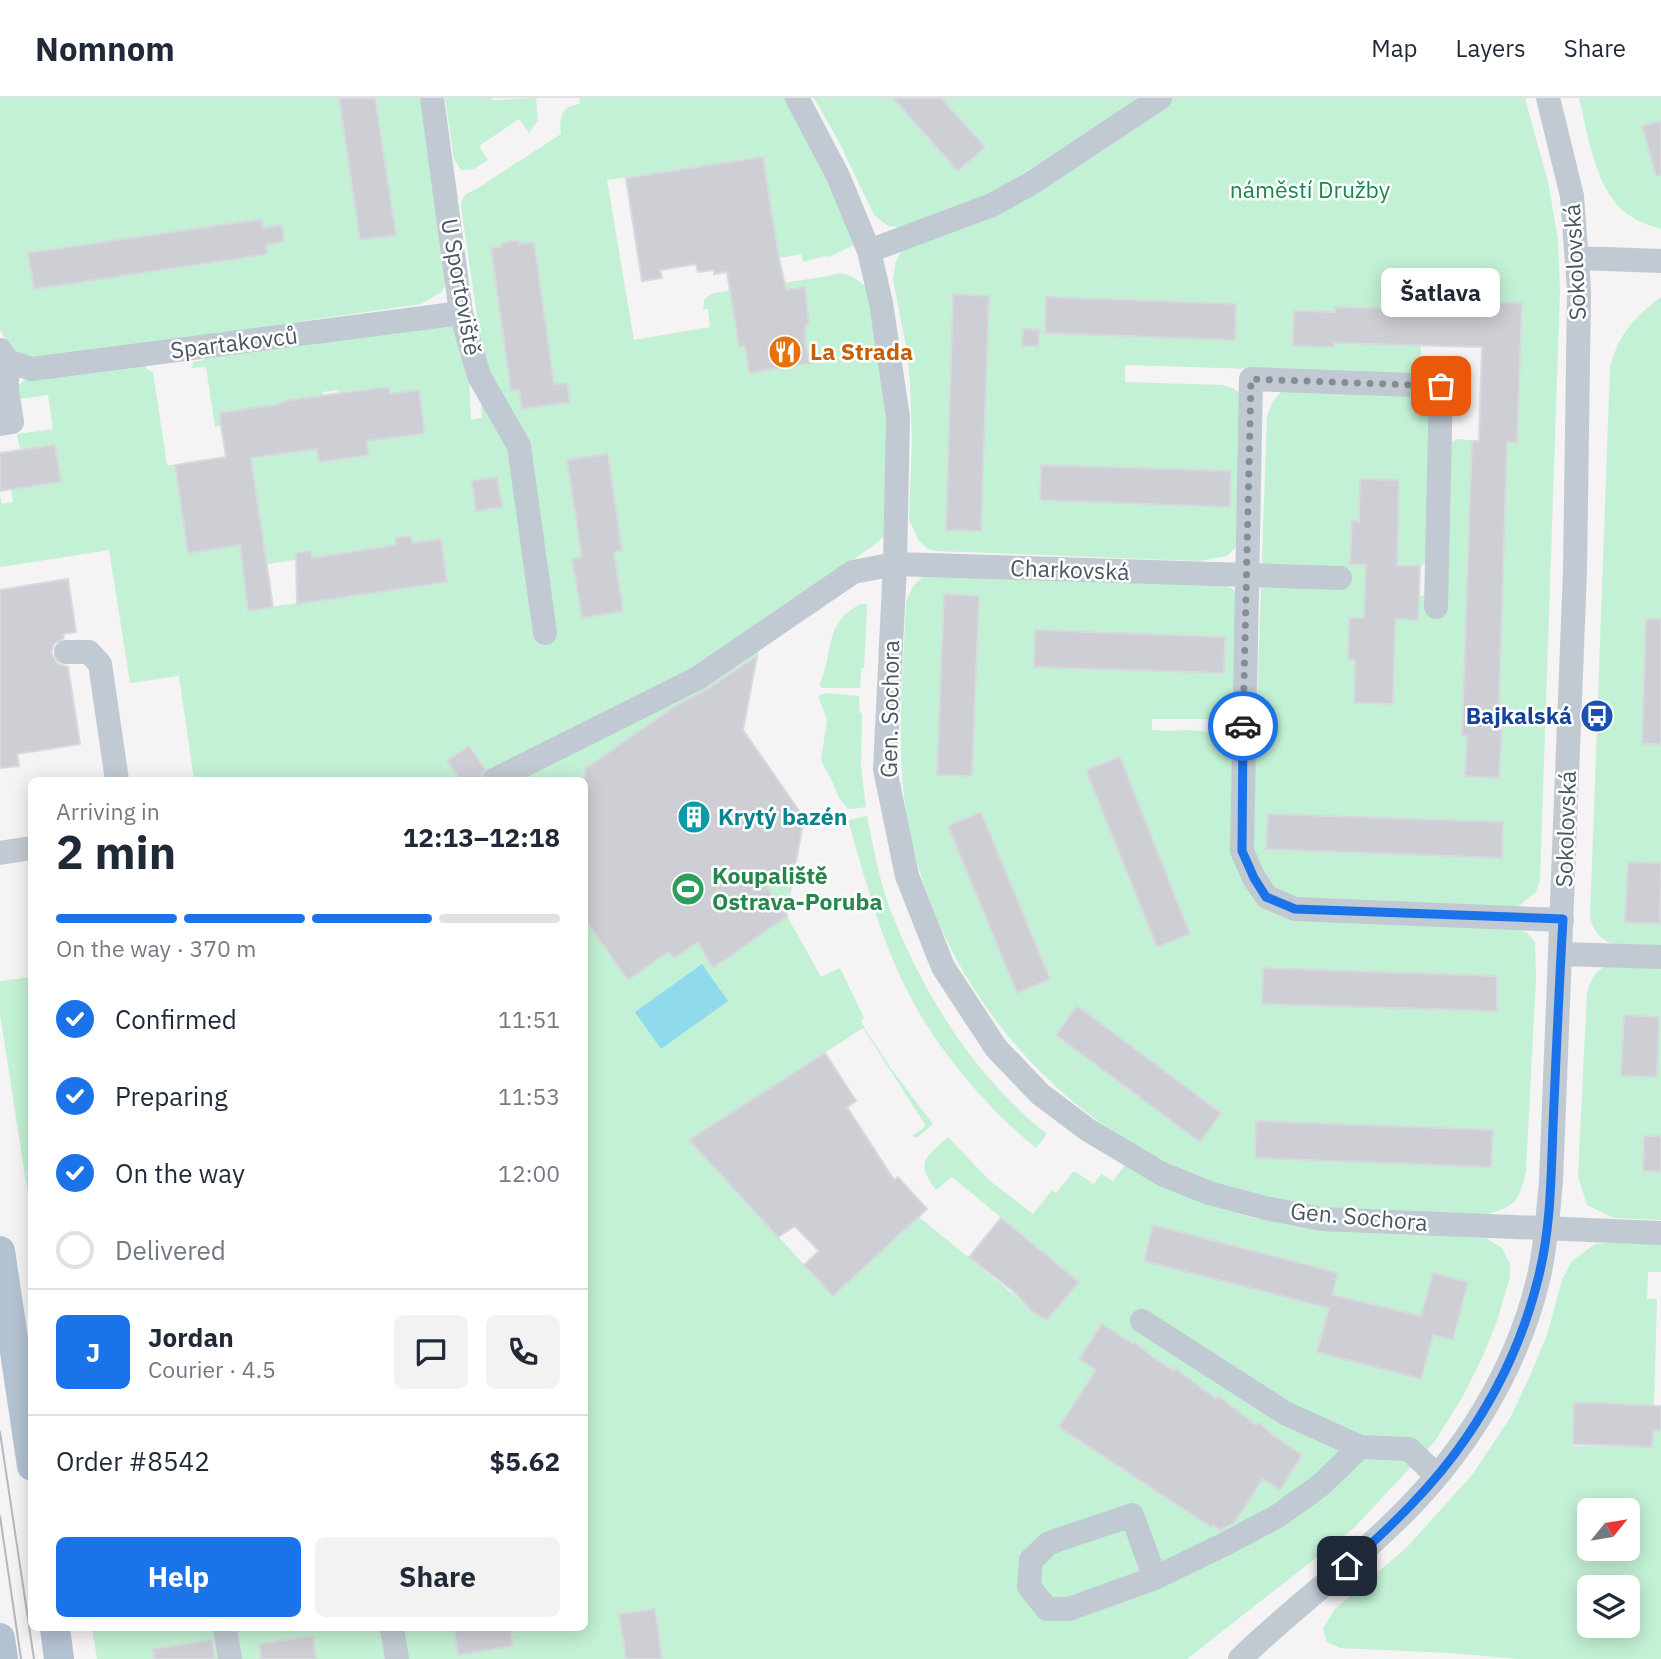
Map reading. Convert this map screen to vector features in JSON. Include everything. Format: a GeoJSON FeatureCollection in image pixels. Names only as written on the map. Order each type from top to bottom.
{"type":"FeatureCollection","features":[{"type":"Feature","properties":{"kind":"main road"},"geometry":{"type":"LineString","coordinates":[[0,1251],[28,1439]]}},
{"type":"Feature","properties":{"kind":"main road"},"geometry":{"type":"LineString","coordinates":[[55,1631],[59,1659]]}},
{"type":"Feature","properties":{"kind":"main road"},"geometry":{"type":"LineString","coordinates":[[0,1638],[3,1659]]}},
{"type":"Feature","properties":{"kind":"street","name":"U Sportoviště"},"geometry":{"type":"LineString","coordinates":[[432,98],[461,313],[479,376],[519,446],[545,633]]}},
{"type":"Feature","properties":{"kind":"street","name":"Gen. Sochora"},"geometry":{"type":"LineString","coordinates":[[797,98],[838,176],[869,251],[881,303],[898,417],[895,564],[885,769],[907,876],[943,967],[996,1048],[1040,1094],[1088,1130],[1162,1174],[1209,1193],[1322,1219],[1661,1233]]}},
{"type":"Feature","properties":{"kind":"street"},"geometry":{"type":"LineString","coordinates":[[869,251],[992,205],[1030,184],[1160,98]]}},
{"type":"Feature","properties":{"kind":"street","name":"Sokolovská"},"geometry":{"type":"LineString","coordinates":[[1240,1659],[1268,1631],[1385,1531],[1437,1476],[1474,1427],[1514,1350],[1539,1277],[1551,1181],[1563,919],[1578,458],[1578,258],[1572,196],[1548,98]]}},
{"type":"Feature","properties":{"kind":"street"},"geometry":{"type":"LineString","coordinates":[[1578,258],[1661,261]]}},
{"type":"Feature","properties":{"kind":"street","name":"Spartakovců"},"geometry":{"type":"LineString","coordinates":[[4,355],[32,369],[461,313]]}},
{"type":"Feature","properties":{"kind":"street","name":"Spartakovců"},"geometry":{"type":"LineString","coordinates":[[0,424],[12,422],[4,355]]}},
{"type":"Feature","properties":{"kind":"street"},"geometry":{"type":"LineString","coordinates":[[1436,607],[1441,386],[1251,379],[1242,851],[1254,878],[1266,897],[1295,909],[1563,919]]}},
{"type":"Feature","properties":{"kind":"street","name":"Charkovská"},"geometry":{"type":"LineString","coordinates":[[500,777],[698,678],[853,572],[895,564],[1340,578]]}},
{"type":"Feature","properties":{"kind":"street"},"geometry":{"type":"LineString","coordinates":[[66,652],[89,652],[100,664],[117,777]]}},
{"type":"Feature","properties":{"kind":"street"},"geometry":{"type":"LineString","coordinates":[[0,853],[28,849]]}},
{"type":"Feature","properties":{"kind":"street"},"geometry":{"type":"LineString","coordinates":[[1561,954],[1661,957]]}},
{"type":"Feature","properties":{"kind":"street"},"geometry":{"type":"LineString","coordinates":[[1142,1321],[1285,1413],[1360,1447],[1409,1449],[1437,1476]]}},
{"type":"Feature","properties":{"kind":"street"},"geometry":{"type":"LineString","coordinates":[[1155,1578],[1132,1515],[1049,1543],[1031,1560],[1029,1587],[1047,1609],[1069,1609],[1155,1578],[1278,1516],[1322,1484],[1360,1447]]}},
{"type":"Feature","properties":{"kind":"street"},"geometry":{"type":"LineString","coordinates":[[225,1631],[230,1659]]}},
{"type":"Feature","properties":{"kind":"street"},"geometry":{"type":"LineString","coordinates":[[392,1631],[397,1659]]}},
{"type":"Feature","properties":{"kind":"green space"},"geometry":{"type":"Polygon","coordinates":[[[0,98],[428,98],[448,282],[441,292],[421,304],[36,360],[11,349],[0,330],[0,98]]]}},
{"type":"Feature","properties":{"kind":"green space"},"geometry":{"type":"Polygon","coordinates":[[[445,98],[536,98],[538,120],[529,133],[519,119],[479,146],[488,160],[474,169],[461,170],[454,159],[445,98]]]}},
{"type":"Feature","properties":{"kind":"green space"},"geometry":{"type":"Polygon","coordinates":[[[579,98],[789,98],[858,243],[829,257],[803,262],[801,254],[779,258],[763,157],[607,180],[634,340],[710,327],[708,309],[703,309],[705,298],[714,293],[847,274],[872,291],[888,397],[886,534],[825,579],[759,648],[743,730],[806,820],[803,822],[787,916],[821,977],[840,968],[864,1018],[861,1021],[864,1027],[892,1070],[933,1124],[917,1138],[912,1136],[926,1126],[863,1028],[689,1140],[833,1296],[919,1217],[1046,1321],[1079,1282],[952,1177],[936,1190],[926,1173],[926,1161],[933,1150],[948,1137],[989,1180],[1033,1214],[1052,1190],[1056,1193],[1074,1171],[1094,1184],[1101,1174],[1113,1181],[1125,1165],[1198,1202],[1257,1219],[1317,1229],[1486,1238],[1502,1248],[1510,1264],[1510,1277],[1483,1356],[1463,1396],[1435,1441],[1354,1528],[1187,1659],[97,1659],[92,1631],[588,1631],[588,777],[194,777],[179,676],[130,683],[109,550],[0,567],[0,496],[2,504],[13,502],[11,489],[61,481],[55,445],[20,450],[17,434],[53,429],[48,395],[18,399],[17,388],[24,380],[145,361],[146,369],[153,372],[167,465],[175,465],[188,553],[240,545],[248,610],[447,582],[441,539],[412,543],[411,536],[396,545],[312,558],[296,553],[296,560],[267,564],[251,458],[317,449],[319,462],[369,455],[366,441],[425,433],[418,390],[390,394],[389,387],[338,393],[337,390],[323,392],[323,395],[274,404],[274,411],[215,427],[206,367],[192,368],[193,362],[204,360],[203,353],[450,323],[468,352],[471,420],[482,418],[477,348],[481,344],[462,202],[468,193],[561,134],[560,122],[563,113],[569,107],[580,104],[579,98]]]}},
{"type":"Feature","properties":{"kind":"green space"},"geometry":{"type":"Polygon","coordinates":[[[814,98],[1141,98],[999,189],[907,228],[888,226],[874,215],[839,142],[814,98]]]}},
{"type":"Feature","properties":{"kind":"green space","name":"náměstí Družby"},"geometry":{"type":"Polygon","coordinates":[[[1171,98],[1525,98],[1548,182],[1558,239],[1560,291],[1540,879],[1536,892],[1516,908],[1301,901],[1267,883],[1252,849],[1267,416],[1273,401],[1282,391],[1431,396],[1426,563],[1420,566],[1397,566],[1359,522],[1352,521],[1351,564],[1366,565],[1364,618],[1349,618],[1348,659],[1355,660],[1354,703],[1392,704],[1395,619],[1418,619],[1419,595],[1427,596],[1452,442],[1457,439],[1479,441],[1482,347],[1421,346],[1420,374],[1125,365],[1125,382],[1222,385],[1233,388],[1242,396],[1236,547],[1227,556],[1199,561],[938,551],[928,549],[919,541],[909,519],[912,442],[910,384],[907,352],[893,279],[896,261],[901,252],[1171,98]]]}},
{"type":"Feature","properties":{"kind":"green space"},"geometry":{"type":"Polygon","coordinates":[[[1579,98],[1661,98],[1661,229],[1635,219],[1622,209],[1602,182],[1579,98]]]}},
{"type":"Feature","properties":{"kind":"green space"},"geometry":{"type":"Polygon","coordinates":[[[1661,297],[1661,947],[1628,947],[1601,937],[1590,918],[1610,367],[1623,335],[1643,312],[1661,297]]]}},
{"type":"Feature","properties":{"kind":"green space"},"geometry":{"type":"Polygon","coordinates":[[[926,574],[1214,581],[1233,589],[1240,599],[1234,705],[1222,715],[1208,719],[1152,719],[1152,730],[1205,732],[1224,740],[1233,748],[1265,905],[1517,927],[1535,942],[1536,978],[1526,1171],[1519,1195],[1511,1205],[1487,1214],[1400,1212],[1312,1206],[1255,1195],[1191,1174],[1132,1144],[1077,1105],[1029,1059],[986,1007],[952,950],[925,889],[908,824],[901,741],[906,602],[913,586],[926,574]]]}},
{"type":"Feature","properties":{"kind":"green space"},"geometry":{"type":"Polygon","coordinates":[[[861,604],[867,604],[867,608],[864,668],[861,669],[860,688],[822,688],[819,686],[835,630],[840,620],[861,604]]]}},
{"type":"Feature","properties":{"kind":"green space"},"geometry":{"type":"Polygon","coordinates":[[[826,693],[859,696],[862,713],[861,767],[866,807],[847,808],[839,798],[821,760],[827,720],[818,696],[826,693]]]}},
{"type":"Feature","properties":{"kind":"green space"},"geometry":{"type":"Polygon","coordinates":[[[867,816],[889,906],[922,979],[938,1008],[977,1063],[998,1089],[1047,1134],[1036,1148],[1000,1116],[966,1078],[935,1038],[910,996],[882,932],[848,820],[867,816]]]}},
{"type":"Feature","properties":{"kind":"green space"},"geometry":{"type":"Polygon","coordinates":[[[1611,963],[1661,963],[1661,1220],[1613,1218],[1587,1205],[1578,1176],[1587,992],[1595,974],[1611,963]]]}},
{"type":"Feature","properties":{"kind":"green space"},"geometry":{"type":"Polygon","coordinates":[[[28,978],[28,1196],[0,1014],[0,981],[28,978]]]}},
{"type":"Feature","properties":{"kind":"green space"},"geometry":{"type":"Polygon","coordinates":[[[1661,1242],[1661,1272],[1648,1272],[1647,1299],[1657,1299],[1654,1406],[1575,1402],[1573,1446],[1652,1449],[1653,1430],[1661,1431],[1661,1659],[1520,1659],[1340,1648],[1327,1642],[1323,1629],[1334,1610],[1407,1547],[1472,1475],[1510,1418],[1547,1335],[1562,1280],[1572,1261],[1595,1244],[1661,1242]]]}},
{"type":"Feature","properties":{"kind":"water"},"geometry":{"type":"Polygon","coordinates":[[[702,964],[728,1001],[661,1049],[635,1012],[702,964]]]}},
{"type":"Feature","properties":{"kind":"building"},"geometry":{"type":"Polygon","coordinates":[[[339,98],[375,98],[396,235],[360,240],[339,98]]]}},
{"type":"Feature","properties":{"kind":"building"},"geometry":{"type":"Polygon","coordinates":[[[893,98],[941,98],[985,147],[958,171],[893,98]]]}},
{"type":"Feature","properties":{"kind":"building"},"geometry":{"type":"Polygon","coordinates":[[[1661,121],[1661,175],[1656,176],[1642,126],[1661,121]]]}},
{"type":"Feature","properties":{"kind":"building"},"geometry":{"type":"Polygon","coordinates":[[[763,157],[786,290],[805,287],[809,323],[805,327],[805,343],[810,363],[749,373],[745,346],[739,347],[727,272],[698,272],[696,264],[660,270],[662,278],[642,281],[626,178],[763,157]]]}},
{"type":"Feature","properties":{"kind":"building"},"geometry":{"type":"Polygon","coordinates":[[[262,219],[263,228],[282,225],[284,242],[266,245],[267,254],[34,289],[28,253],[262,219]]]}},
{"type":"Feature","properties":{"kind":"building"},"geometry":{"type":"Polygon","coordinates":[[[519,240],[519,244],[534,242],[554,384],[567,383],[570,402],[522,409],[519,390],[511,391],[491,248],[519,240]]]}},
{"type":"Feature","properties":{"kind":"building"},"geometry":{"type":"Polygon","coordinates":[[[953,294],[989,296],[981,531],[946,530],[953,294]]]}},
{"type":"Feature","properties":{"kind":"building"},"geometry":{"type":"Polygon","coordinates":[[[1046,297],[1236,304],[1235,340],[1045,333],[1046,297]]]}},
{"type":"Feature","properties":{"kind":"building"},"geometry":{"type":"Polygon","coordinates":[[[1486,301],[1522,303],[1517,443],[1507,442],[1499,704],[1503,705],[1499,778],[1465,776],[1467,736],[1462,736],[1472,441],[1479,441],[1482,347],[1334,343],[1334,347],[1293,346],[1294,311],[1335,312],[1335,307],[1486,311],[1486,301]]]}},
{"type":"Feature","properties":{"kind":"building"},"geometry":{"type":"Polygon","coordinates":[[[1023,329],[1040,330],[1038,346],[1022,346],[1023,329]]]}},
{"type":"Feature","properties":{"kind":"building"},"geometry":{"type":"Polygon","coordinates":[[[389,387],[390,394],[419,390],[425,433],[366,441],[369,455],[319,462],[317,449],[251,458],[273,607],[248,611],[240,545],[188,553],[175,465],[226,457],[219,413],[274,405],[289,400],[389,387]]]}},
{"type":"Feature","properties":{"kind":"building"},"geometry":{"type":"Polygon","coordinates":[[[55,445],[61,482],[0,491],[0,453],[55,445]]]}},
{"type":"Feature","properties":{"kind":"building"},"geometry":{"type":"Polygon","coordinates":[[[608,454],[622,551],[614,552],[623,611],[582,618],[572,559],[582,557],[567,460],[608,454]]]}},
{"type":"Feature","properties":{"kind":"building"},"geometry":{"type":"Polygon","coordinates":[[[1041,465],[1231,471],[1230,507],[1040,500],[1041,465]]]}},
{"type":"Feature","properties":{"kind":"building"},"geometry":{"type":"Polygon","coordinates":[[[497,477],[502,507],[476,511],[472,481],[497,477]]]}},
{"type":"Feature","properties":{"kind":"building"},"geometry":{"type":"Polygon","coordinates":[[[1360,479],[1399,480],[1397,566],[1420,566],[1418,620],[1395,619],[1393,704],[1354,703],[1355,660],[1348,660],[1349,618],[1364,618],[1366,565],[1350,564],[1352,521],[1359,522],[1360,479]]]}},
{"type":"Feature","properties":{"kind":"building"},"geometry":{"type":"Polygon","coordinates":[[[411,536],[412,543],[441,539],[447,582],[297,604],[296,553],[311,551],[312,558],[396,545],[395,538],[411,536]]]}},
{"type":"Feature","properties":{"kind":"building"},"geometry":{"type":"Polygon","coordinates":[[[68,579],[76,632],[63,634],[64,638],[54,644],[51,653],[58,664],[68,667],[80,744],[17,754],[19,766],[0,768],[0,590],[68,579]]]}},
{"type":"Feature","properties":{"kind":"building"},"geometry":{"type":"Polygon","coordinates":[[[944,594],[979,596],[972,776],[937,775],[944,594]]]}},
{"type":"Feature","properties":{"kind":"building"},"geometry":{"type":"Polygon","coordinates":[[[1646,619],[1661,619],[1661,744],[1642,744],[1646,619]]]}},
{"type":"Feature","properties":{"kind":"building"},"geometry":{"type":"Polygon","coordinates":[[[1035,630],[1225,637],[1224,673],[1034,667],[1035,630]]]}},
{"type":"Feature","properties":{"kind":"building","name":"Krytý bazén"},"geometry":{"type":"Polygon","coordinates":[[[757,656],[743,730],[804,818],[796,862],[765,884],[787,916],[713,968],[698,942],[674,958],[668,952],[628,980],[588,924],[588,777],[585,777],[585,769],[677,705],[706,690],[757,656]]]}},
{"type":"Feature","properties":{"kind":"building"},"geometry":{"type":"Polygon","coordinates":[[[469,746],[485,769],[481,777],[459,777],[447,761],[469,746]]]}},
{"type":"Feature","properties":{"kind":"building"},"geometry":{"type":"Polygon","coordinates":[[[1120,757],[1190,934],[1157,947],[1086,770],[1120,757]]]}},
{"type":"Feature","properties":{"kind":"building"},"geometry":{"type":"Polygon","coordinates":[[[981,812],[1050,979],[1017,993],[948,826],[981,812]]]}},
{"type":"Feature","properties":{"kind":"building"},"geometry":{"type":"Polygon","coordinates":[[[1268,814],[1503,822],[1502,858],[1266,849],[1268,814]]]}},
{"type":"Feature","properties":{"kind":"building"},"geometry":{"type":"Polygon","coordinates":[[[1628,862],[1661,863],[1660,924],[1625,922],[1628,862]]]}},
{"type":"Feature","properties":{"kind":"building"},"geometry":{"type":"Polygon","coordinates":[[[1263,968],[1497,976],[1497,1011],[1262,1004],[1263,968]]]}},
{"type":"Feature","properties":{"kind":"building"},"geometry":{"type":"Polygon","coordinates":[[[1077,1006],[1221,1113],[1200,1142],[1056,1035],[1077,1006]]]}},
{"type":"Feature","properties":{"kind":"building"},"geometry":{"type":"Polygon","coordinates":[[[1624,1015],[1659,1017],[1657,1077],[1621,1076],[1624,1015]]]}},
{"type":"Feature","properties":{"kind":"building"},"geometry":{"type":"Polygon","coordinates":[[[825,1053],[856,1101],[847,1107],[894,1180],[898,1177],[927,1209],[833,1296],[804,1265],[819,1251],[795,1226],[778,1237],[689,1140],[825,1053]]]}},
{"type":"Feature","properties":{"kind":"building"},"geometry":{"type":"Polygon","coordinates":[[[1256,1121],[1493,1130],[1491,1167],[1255,1158],[1256,1121]]]}},
{"type":"Feature","properties":{"kind":"building"},"geometry":{"type":"Polygon","coordinates":[[[1644,1136],[1661,1136],[1661,1172],[1643,1171],[1644,1136]]]}},
{"type":"Feature","properties":{"kind":"building"},"geometry":{"type":"Polygon","coordinates":[[[1001,1218],[1079,1282],[1047,1320],[1033,1312],[1013,1291],[969,1257],[1001,1218]]]}},
{"type":"Feature","properties":{"kind":"building"},"geometry":{"type":"Polygon","coordinates":[[[1153,1225],[1338,1273],[1332,1295],[1421,1316],[1433,1273],[1468,1282],[1453,1340],[1433,1335],[1421,1379],[1317,1352],[1329,1308],[1144,1261],[1153,1225]]]}},
{"type":"Feature","properties":{"kind":"building"},"geometry":{"type":"Polygon","coordinates":[[[1102,1324],[1133,1344],[1135,1342],[1174,1371],[1175,1368],[1216,1399],[1218,1396],[1302,1455],[1280,1490],[1263,1479],[1234,1523],[1220,1530],[1213,1525],[1211,1527],[1059,1427],[1096,1370],[1079,1359],[1102,1324]]]}},
{"type":"Feature","properties":{"kind":"building"},"geometry":{"type":"Polygon","coordinates":[[[1574,1402],[1661,1406],[1661,1431],[1653,1430],[1652,1447],[1573,1444],[1574,1402]]]}},
{"type":"Feature","properties":{"kind":"building"},"geometry":{"type":"Polygon","coordinates":[[[655,1609],[662,1659],[626,1659],[619,1614],[655,1609]]]}},
{"type":"Feature","properties":{"kind":"building"},"geometry":{"type":"Polygon","coordinates":[[[454,1631],[510,1631],[513,1646],[458,1655],[454,1631]]]}},
{"type":"Feature","properties":{"kind":"building"},"geometry":{"type":"Polygon","coordinates":[[[313,1636],[316,1659],[261,1659],[259,1644],[313,1636]]]}},
{"type":"Feature","properties":{"kind":"building"},"geometry":{"type":"Polygon","coordinates":[[[212,1640],[215,1659],[154,1659],[153,1649],[212,1640]]]}},
{"type":"Feature","properties":{"kind":"tram line"},"geometry":{"type":"LineString","coordinates":[[0,1432],[28,1619]]}},
{"type":"Feature","properties":{"kind":"tram line"},"geometry":{"type":"LineString","coordinates":[[0,1516],[21,1659]]}},
{"type":"Feature","properties":{"kind":"tram line"},"geometry":{"type":"LineString","coordinates":[[30,1631],[34,1659]]}},
{"type":"Feature","properties":{"kind":"way so far"},"geometry":{"type":"LineString","coordinates":[[1243,726],[1251,379],[1441,386]]}},
{"type":"Feature","properties":{"kind":"place","name":"La Strada"},"geometry":{"type":"Point","coordinates":[785,352]}},
{"type":"Feature","properties":{"kind":"place","name":"Šatlava"},"geometry":{"type":"Point","coordinates":[1441,386]}},
{"type":"Feature","properties":{"kind":"place","name":"Bajkalská"},"geometry":{"type":"Point","coordinates":[1597,716]}},
{"type":"Feature","properties":{"kind":"place","name":"Krytý bazén"},"geometry":{"type":"Point","coordinates":[694,817]}},
{"type":"Feature","properties":{"kind":"place","name":"Koupaliště Ostrava-Poruba"},"geometry":{"type":"Point","coordinates":[688,889]}},
{"type":"Feature","properties":{"kind":"route"},"geometry":{"type":"LineString","coordinates":[[1243,726],[1242,851],[1266,897],[1295,909],[1563,919],[1547,1229],[1530,1310],[1508,1364],[1474,1427],[1410,1507],[1347,1566]]}}]}
